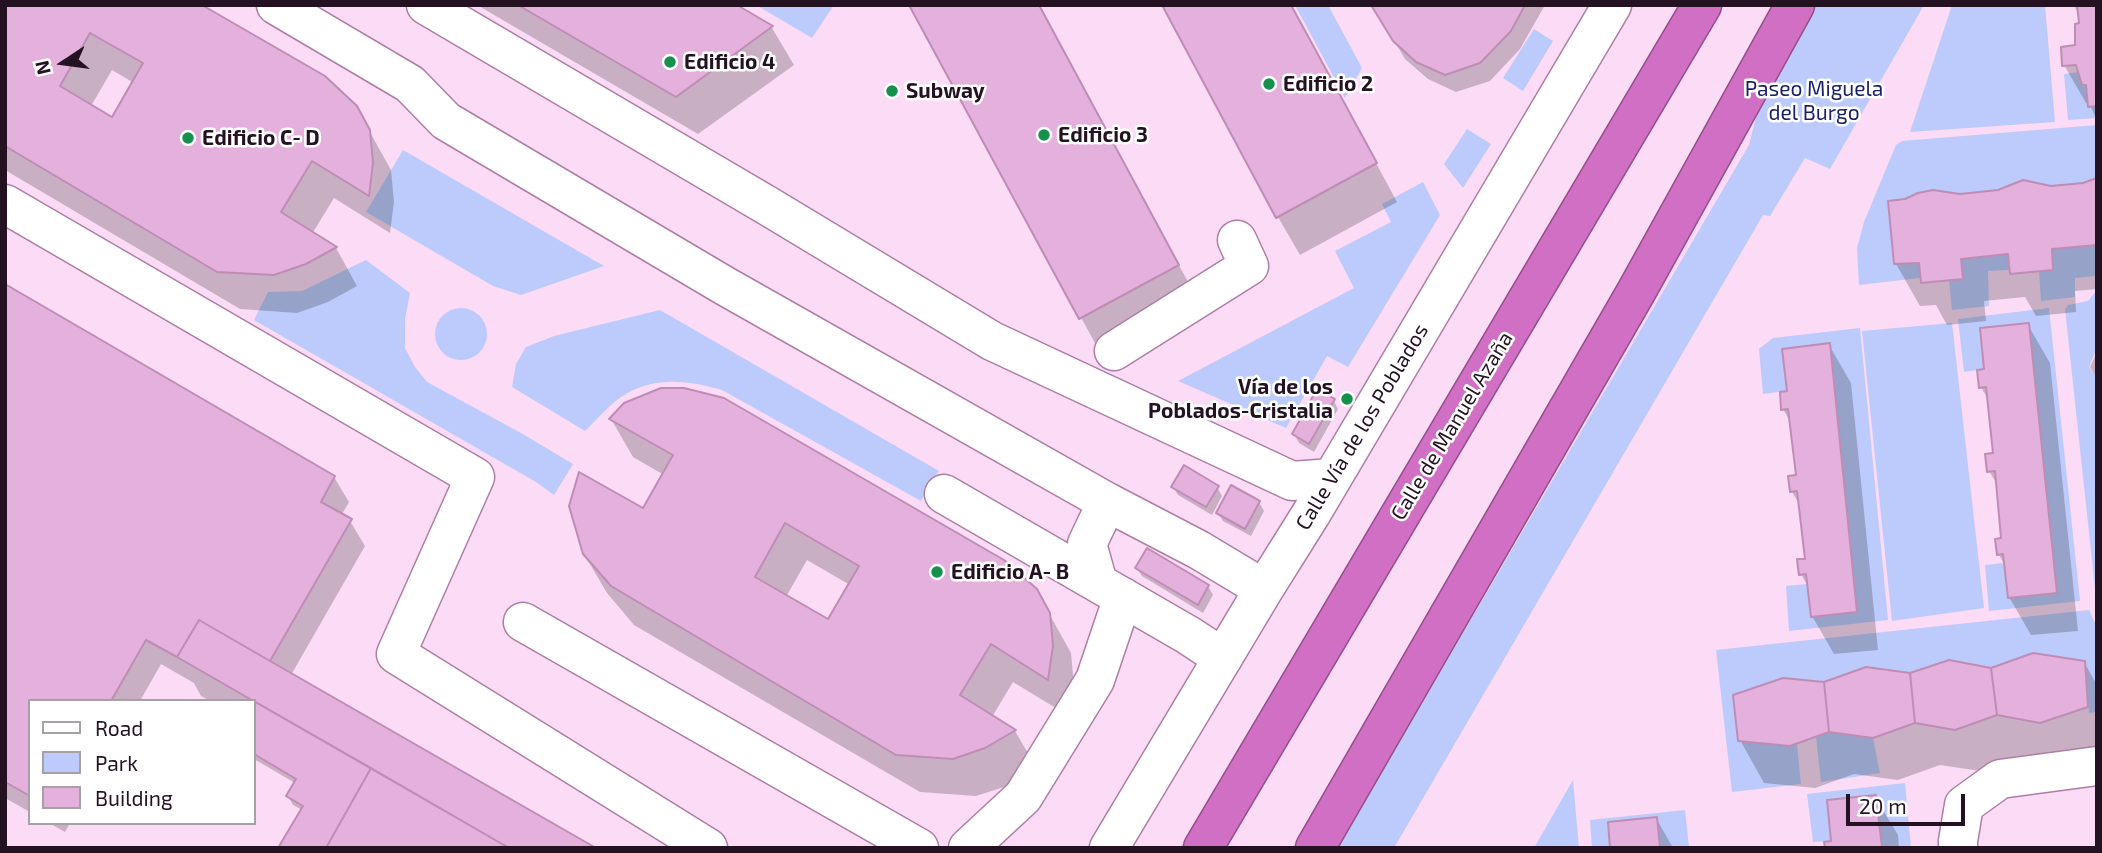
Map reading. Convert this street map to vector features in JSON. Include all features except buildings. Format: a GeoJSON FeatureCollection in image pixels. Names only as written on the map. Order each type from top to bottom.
{"type":"FeatureCollection","features":[{"type":"Feature","properties":{"kind":"highway","name":"Calle de Manuel Azaña"},"geometry":{"type":"LineString","coordinates":[[1203,848],[1702,5]]}},
{"type":"Feature","properties":{"kind":"highway"},"geometry":{"type":"LineString","coordinates":[[1315,848],[1629,304],[1795,5]]}},
{"type":"Feature","properties":{"kind":"street"},"geometry":{"type":"LineString","coordinates":[[276,5],[410,84],[446,121],[725,286],[1107,502],[1199,550],[1264,589]]}},
{"type":"Feature","properties":{"kind":"street"},"geometry":{"type":"LineString","coordinates":[[426,5],[992,341],[1292,481],[1332,478]]}},
{"type":"Feature","properties":{"kind":"street","name":"Calle Vía de los Poblados"},"geometry":{"type":"LineString","coordinates":[[1109,848],[1311,514],[1612,5]]}},
{"type":"Feature","properties":{"kind":"street"},"geometry":{"type":"LineString","coordinates":[[5,205],[475,477],[396,654],[708,848]]}},
{"type":"Feature","properties":{"kind":"street"},"geometry":{"type":"LineString","coordinates":[[1114,351],[1249,266],[1237,240]]}},
{"type":"Feature","properties":{"kind":"street"},"geometry":{"type":"LineString","coordinates":[[1292,481],[1311,514]]}},
{"type":"Feature","properties":{"kind":"street"},"geometry":{"type":"LineString","coordinates":[[944,494],[1223,657]]}},
{"type":"Feature","properties":{"kind":"street"},"geometry":{"type":"LineString","coordinates":[[968,848],[1023,797],[1095,680],[1111,590],[1087,544],[1107,502]]}},
{"type":"Feature","properties":{"kind":"street"},"geometry":{"type":"LineString","coordinates":[[523,622],[919,848]]}},
{"type":"Feature","properties":{"kind":"street"},"geometry":{"type":"LineString","coordinates":[[1958,848],[1964,805],[2000,779],[2096,773]]}},
{"type":"Feature","properties":{"kind":"green space"},"geometry":{"type":"Polygon","coordinates":[[[756,5],[834,5],[812,38],[756,5]]]}},
{"type":"Feature","properties":{"kind":"green space"},"geometry":{"type":"Polygon","coordinates":[[[1295,5],[1328,5],[1362,68],[1345,98],[1295,5]]]}},
{"type":"Feature","properties":{"kind":"green space","name":"Paseo Miguela del Burgo"},"geometry":{"type":"Polygon","coordinates":[[[1815,5],[1924,5],[1830,169],[1805,158],[1770,216],[1763,215],[1394,848],[1337,848],[1749,145],[1761,98],[1815,5]]]}},
{"type":"Feature","properties":{"kind":"green space"},"geometry":{"type":"Polygon","coordinates":[[[1952,5],[2045,5],[2055,122],[1910,132],[1952,5]]]}},
{"type":"Feature","properties":{"kind":"green space"},"geometry":{"type":"Polygon","coordinates":[[[1534,29],[1553,41],[1523,91],[1503,78],[1534,29]]]}},
{"type":"Feature","properties":{"kind":"green space"},"geometry":{"type":"Polygon","coordinates":[[[2079,72],[2082,85],[2086,85],[2088,107],[2097,106],[2097,118],[2068,120],[2064,74],[2079,72]]]}},
{"type":"Feature","properties":{"kind":"green space"},"geometry":{"type":"Polygon","coordinates":[[[2097,125],[2097,178],[2083,183],[2051,186],[2023,180],[1998,190],[1960,194],[1933,190],[1888,201],[1894,264],[1919,263],[1920,278],[1859,285],[1857,248],[1864,222],[1896,145],[1902,141],[2097,125]]]}},
{"type":"Feature","properties":{"kind":"green space"},"geometry":{"type":"Polygon","coordinates":[[[1467,129],[1491,144],[1463,188],[1444,164],[1467,129]]]}},
{"type":"Feature","properties":{"kind":"green space"},"geometry":{"type":"Polygon","coordinates":[[[403,150],[604,266],[521,295],[493,286],[366,212],[403,150]]]}},
{"type":"Feature","properties":{"kind":"green space"},"geometry":{"type":"Polygon","coordinates":[[[1423,182],[1440,215],[1348,367],[1327,356],[1286,428],[1178,381],[1354,288],[1335,251],[1391,222],[1382,204],[1423,182]]]}},
{"type":"Feature","properties":{"kind":"green space"},"geometry":{"type":"Polygon","coordinates":[[[2097,245],[2097,276],[2075,278],[2075,297],[2041,301],[2039,271],[2052,249],[2097,245]]]}},
{"type":"Feature","properties":{"kind":"green space"},"geometry":{"type":"Polygon","coordinates":[[[2008,254],[2009,270],[1988,271],[1989,306],[1952,310],[1949,280],[1961,259],[2008,254]]]}},
{"type":"Feature","properties":{"kind":"green space"},"geometry":{"type":"Polygon","coordinates":[[[366,260],[410,293],[405,319],[405,348],[427,382],[573,464],[554,495],[536,482],[254,320],[268,292],[302,291],[366,260]]]}},
{"type":"Feature","properties":{"kind":"green space"},"geometry":{"type":"Polygon","coordinates":[[[2097,290],[2097,348],[2089,367],[2097,377],[2096,598],[2065,309],[2068,305],[2088,301],[2097,290]]]}},
{"type":"Feature","properties":{"kind":"green space"},"geometry":{"type":"Polygon","coordinates":[[[461,308],[480,315],[487,334],[480,353],[461,360],[442,353],[435,334],[442,315],[461,308]]]}},
{"type":"Feature","properties":{"kind":"green space"},"geometry":{"type":"Polygon","coordinates":[[[2049,308],[2080,601],[1989,611],[1985,565],[2004,563],[2008,598],[2057,592],[2029,324],[1984,369],[1964,372],[1958,319],[2049,308]]]}},
{"type":"Feature","properties":{"kind":"green space"},"geometry":{"type":"Polygon","coordinates":[[[660,310],[939,471],[921,501],[722,390],[673,382],[638,388],[621,397],[585,431],[512,387],[516,364],[526,347],[554,336],[660,310]]]}},
{"type":"Feature","properties":{"kind":"green space"},"geometry":{"type":"Polygon","coordinates":[[[1952,323],[1984,608],[1892,621],[1862,331],[1952,323]]]}},
{"type":"Feature","properties":{"kind":"green space"},"geometry":{"type":"Polygon","coordinates":[[[1860,328],[1888,620],[1789,631],[1786,586],[1807,584],[1857,611],[1830,343],[1782,349],[1787,391],[1763,394],[1759,349],[1773,338],[1860,328]]]}},
{"type":"Feature","properties":{"kind":"green space"},"geometry":{"type":"Polygon","coordinates":[[[2089,610],[2097,627],[2097,712],[2089,713],[2085,661],[2033,653],[1991,668],[1949,660],[1910,673],[1866,667],[1824,682],[1783,678],[1733,695],[1738,740],[1790,746],[1797,744],[1801,784],[1732,792],[1716,650],[2089,610]]]}},
{"type":"Feature","properties":{"kind":"green space"},"geometry":{"type":"Polygon","coordinates":[[[1829,732],[1873,738],[1880,773],[1821,782],[1816,737],[1829,732]]]}},
{"type":"Feature","properties":{"kind":"green space"},"geometry":{"type":"Polygon","coordinates":[[[1573,780],[1579,848],[1534,848],[1573,780]]]}},
{"type":"Feature","properties":{"kind":"green space"},"geometry":{"type":"Polygon","coordinates":[[[1905,783],[1911,848],[1882,848],[1876,796],[1831,841],[1813,842],[1807,794],[1905,783]]]}},
{"type":"Feature","properties":{"kind":"green space"},"geometry":{"type":"Polygon","coordinates":[[[1685,810],[1689,848],[1660,848],[1656,817],[1608,822],[1610,848],[1592,848],[1590,820],[1685,810]]]}},
{"type":"Feature","properties":{"kind":"place","name":"Edificio 4"},"geometry":{"type":"Point","coordinates":[670,62]}},
{"type":"Feature","properties":{"kind":"place","name":"Edificio 2"},"geometry":{"type":"Point","coordinates":[1269,84]}},
{"type":"Feature","properties":{"kind":"place","name":"Subway"},"geometry":{"type":"Point","coordinates":[892,91]}},
{"type":"Feature","properties":{"kind":"place","name":"Edificio 3"},"geometry":{"type":"Point","coordinates":[1044,135]}},
{"type":"Feature","properties":{"kind":"place","name":"Edificio C- D"},"geometry":{"type":"Point","coordinates":[188,138]}},
{"type":"Feature","properties":{"kind":"place","name":"Vía de los Poblados-Cristalia"},"geometry":{"type":"Point","coordinates":[1347,399]}},
{"type":"Feature","properties":{"kind":"place","name":"Edificio A- B"},"geometry":{"type":"Point","coordinates":[937,572]}}]}
